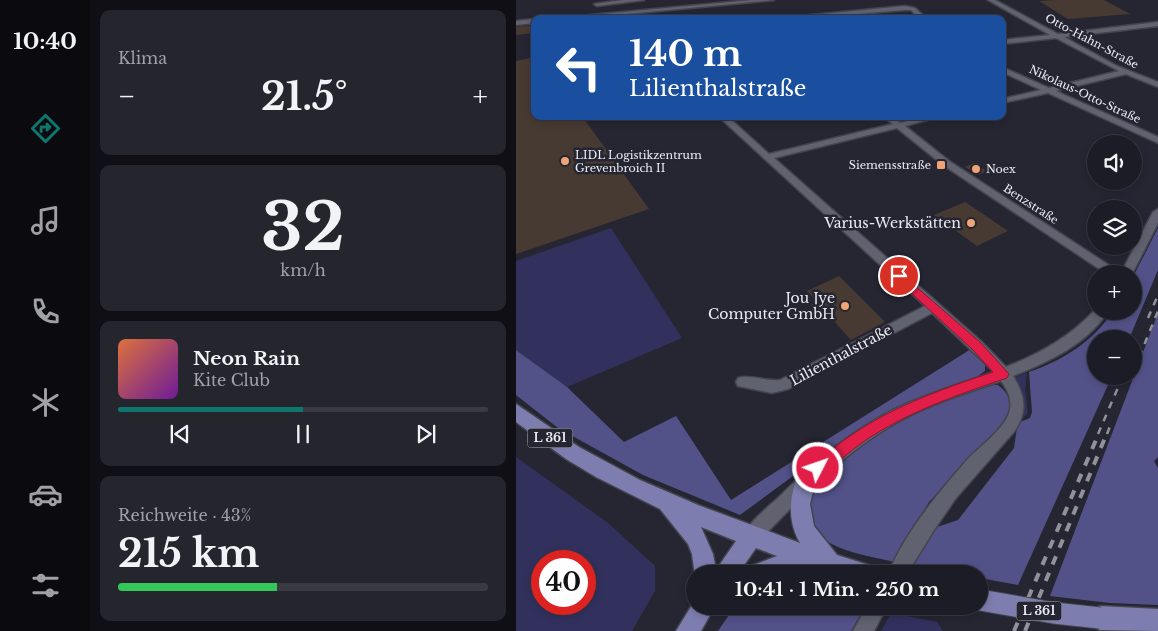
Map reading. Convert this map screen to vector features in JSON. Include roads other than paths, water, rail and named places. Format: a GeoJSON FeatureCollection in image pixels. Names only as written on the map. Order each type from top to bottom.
{"type":"FeatureCollection","features":[{"type":"Feature","properties":{"kind":"main road","name":"L 361"},"geometry":{"type":"LineString","coordinates":[[516,412],[547,436],[586,461],[660,499],[752,536],[837,565]]}},
{"type":"Feature","properties":{"kind":"main road"},"geometry":{"type":"LineString","coordinates":[[806,480],[800,506],[802,528],[812,544],[837,565]]}},
{"type":"Feature","properties":{"kind":"main road"},"geometry":{"type":"LineString","coordinates":[[660,499],[685,522],[696,536],[704,553],[705,565]]}},
{"type":"Feature","properties":{"kind":"main road"},"geometry":{"type":"LineString","coordinates":[[731,565],[752,536]]}},
{"type":"Feature","properties":{"kind":"main road","name":"L 361"},"geometry":{"type":"LineString","coordinates":[[988,601],[1054,613],[1158,621]]}},
{"type":"Feature","properties":{"kind":"main road"},"geometry":{"type":"LineString","coordinates":[[688,631],[698,615]]}},
{"type":"Feature","properties":{"kind":"street"},"geometry":{"type":"LineString","coordinates":[[610,15],[596,4],[641,0]]}},
{"type":"Feature","properties":{"kind":"street"},"geometry":{"type":"LineString","coordinates":[[631,15],[771,0]]}},
{"type":"Feature","properties":{"kind":"street","name":"Otto-Hahn-Straße"},"geometry":{"type":"LineString","coordinates":[[991,0],[1125,72],[1158,85]]}},
{"type":"Feature","properties":{"kind":"street"},"geometry":{"type":"LineString","coordinates":[[830,15],[906,8],[914,10],[920,15]]}},
{"type":"Feature","properties":{"kind":"street"},"geometry":{"type":"LineString","coordinates":[[587,15],[601,15]]}},
{"type":"Feature","properties":{"kind":"street"},"geometry":{"type":"LineString","coordinates":[[516,23],[531,21]]}},
{"type":"Feature","properties":{"kind":"street"},"geometry":{"type":"LineString","coordinates":[[1006,42],[1158,24]]}},
{"type":"Feature","properties":{"kind":"street","name":"Nikolaus-Otto-Straße"},"geometry":{"type":"LineString","coordinates":[[1006,71],[1158,140]]}},
{"type":"Feature","properties":{"kind":"street"},"geometry":{"type":"LineString","coordinates":[[1006,100],[1125,72]]}},
{"type":"Feature","properties":{"kind":"street"},"geometry":{"type":"LineString","coordinates":[[726,120],[985,354],[1003,374],[1016,398],[1018,405],[1015,417],[1006,430],[945,496],[922,529],[902,565]]}},
{"type":"Feature","properties":{"kind":"street","name":"Benzstraße"},"geometry":{"type":"LineString","coordinates":[[891,120],[946,163],[1102,265]]}},
{"type":"Feature","properties":{"kind":"street"},"geometry":{"type":"LineString","coordinates":[[768,157],[922,120]]}},
{"type":"Feature","properties":{"kind":"street"},"geometry":{"type":"LineString","coordinates":[[1131,265],[1158,212]]}},
{"type":"Feature","properties":{"kind":"street","name":"Lilienthalstraße"},"geometry":{"type":"LineString","coordinates":[[744,382],[772,386],[784,385],[934,306]]}},
{"type":"Feature","properties":{"kind":"street"},"geometry":{"type":"LineString","coordinates":[[752,536],[806,480],[840,450],[892,418],[936,397],[1003,374],[1060,349],[1084,331],[1094,320]]}},
{"type":"Feature","properties":{"kind":"street"},"geometry":{"type":"LineString","coordinates":[[863,631],[873,615]]}},
{"type":"Feature","properties":{"kind":"railway"},"geometry":{"type":"LineString","coordinates":[[1148,318],[1158,295]]}},
{"type":"Feature","properties":{"kind":"railway"},"geometry":{"type":"LineString","coordinates":[[1142,350],[1158,311]]}},
{"type":"Feature","properties":{"kind":"railway"},"geometry":{"type":"LineString","coordinates":[[1098,434],[1119,385]]}},
{"type":"Feature","properties":{"kind":"railway"},"geometry":{"type":"LineString","coordinates":[[1107,434],[1112,421]]}},
{"type":"Feature","properties":{"kind":"railway"},"geometry":{"type":"LineString","coordinates":[[1014,631],[1099,433]]}},
{"type":"Feature","properties":{"kind":"railway"},"geometry":{"type":"LineString","coordinates":[[1025,631],[1107,433]]}},
{"type":"Feature","properties":{"kind":"place","name":"LIDL Logistikzentrum Grevenbroich II"},"geometry":{"type":"Point","coordinates":[565,161]}},
{"type":"Feature","properties":{"kind":"place","name":"Siemensstraße"},"geometry":{"type":"Point","coordinates":[941,165]}},
{"type":"Feature","properties":{"kind":"place","name":"Noex"},"geometry":{"type":"Point","coordinates":[976,169]}},
{"type":"Feature","properties":{"kind":"place","name":"Varius-Werkstätten"},"geometry":{"type":"Point","coordinates":[971,223]}},
{"type":"Feature","properties":{"kind":"place","name":"Jou Jye Computer GmbH"},"geometry":{"type":"Point","coordinates":[845,306]}}]}
